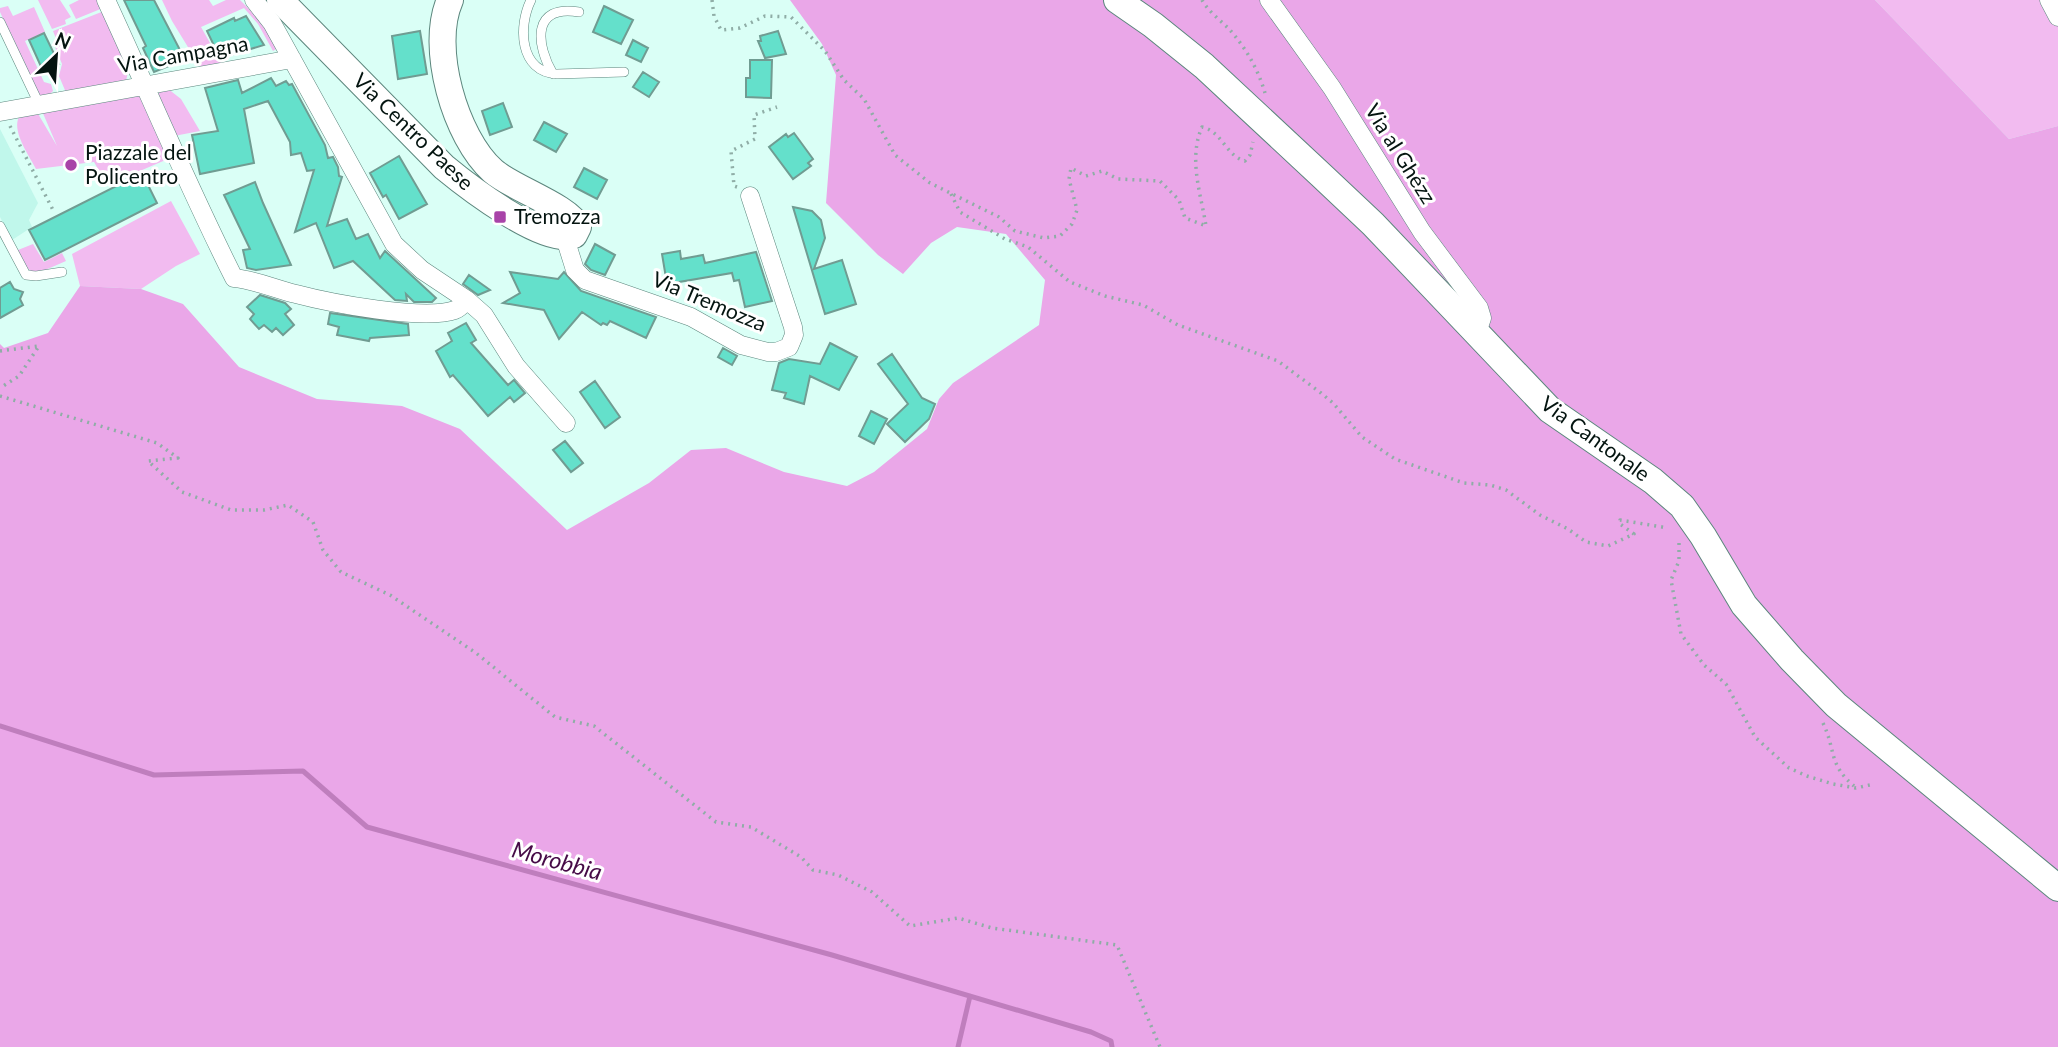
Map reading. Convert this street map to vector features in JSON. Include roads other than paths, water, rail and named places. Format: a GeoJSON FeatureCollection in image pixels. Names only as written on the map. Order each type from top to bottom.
{"type":"FeatureCollection","features":[{"type":"Feature","properties":{"kind":"street"},"geometry":{"type":"LineString","coordinates":[[106,0],[146,85],[196,203],[234,278],[246,279],[298,295],[407,313],[451,311],[458,309],[467,300]]}},
{"type":"Feature","properties":{"kind":"street"},"geometry":{"type":"LineString","coordinates":[[254,0],[267,15],[394,244],[422,270],[467,300],[484,315],[516,366],[565,423]]}},
{"type":"Feature","properties":{"kind":"street","name":"Via Centro Paese"},"geometry":{"type":"LineString","coordinates":[[280,0],[444,167],[464,184],[544,233],[565,238]]}},
{"type":"Feature","properties":{"kind":"street"},"geometry":{"type":"LineString","coordinates":[[450,0],[442,23],[444,64],[468,136],[493,171],[571,217],[578,227],[577,232],[565,238]]}},
{"type":"Feature","properties":{"kind":"street","name":"Via Cantonale"},"geometry":{"type":"LineString","coordinates":[[1117,0],[1178,44],[1373,224],[1550,410],[1653,481],[1682,506],[1744,605],[1836,705],[2058,888]]}},
{"type":"Feature","properties":{"kind":"street","name":"Via al Ghézz"},"geometry":{"type":"LineString","coordinates":[[1269,0],[1332,88],[1422,232],[1479,308],[1482,318],[1476,334]]}},
{"type":"Feature","properties":{"kind":"street"},"geometry":{"type":"LineString","coordinates":[[2049,0],[2058,17]]}},
{"type":"Feature","properties":{"kind":"street","name":"Via Campagna"},"geometry":{"type":"LineString","coordinates":[[1,112],[292,59]]}},
{"type":"Feature","properties":{"kind":"street","name":"Via Tremozza"},"geometry":{"type":"LineString","coordinates":[[565,238],[575,270],[585,280],[691,317],[741,345],[776,352],[789,347],[794,335],[793,327],[750,196]]}},
{"type":"Feature","properties":{"kind":"lane"},"geometry":{"type":"LineString","coordinates":[[531,0],[524,13],[523,40],[532,62],[541,69],[553,74],[624,72]]}},
{"type":"Feature","properties":{"kind":"lane"},"geometry":{"type":"LineString","coordinates":[[553,74],[542,51],[541,32],[548,17],[553,14],[570,10],[579,12]]}},
{"type":"Feature","properties":{"kind":"lane"},"geometry":{"type":"LineString","coordinates":[[0,22],[39,104]]}},
{"type":"Feature","properties":{"kind":"lane"},"geometry":{"type":"LineString","coordinates":[[0,226],[26,275],[62,272]]}},
{"type":"Feature","properties":{"kind":"waterway","name":"Morobbia"},"geometry":{"type":"LineString","coordinates":[[0,726],[154,775],[303,771],[367,827],[832,955],[1091,1032],[1111,1041],[1112,1047]]}},
{"type":"Feature","properties":{"kind":"waterway"},"geometry":{"type":"LineString","coordinates":[[958,1047],[970,996]]}},
{"type":"Feature","properties":{"kind":"place","name":"Piazzale del Policentro"},"geometry":{"type":"Point","coordinates":[71,165]}},
{"type":"Feature","properties":{"kind":"place","name":"Tremozza"},"geometry":{"type":"Point","coordinates":[500,217]}}]}
